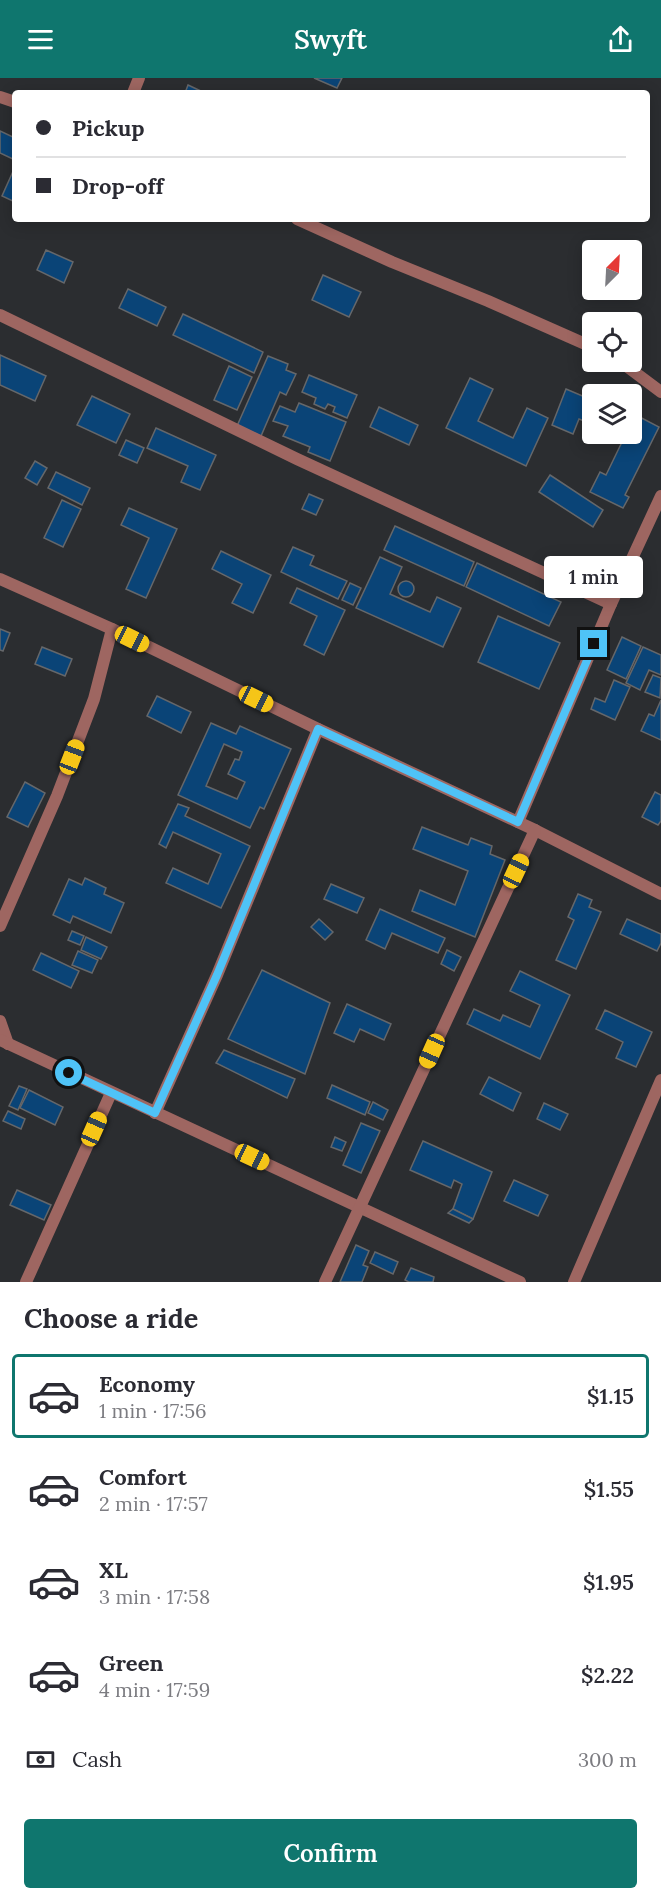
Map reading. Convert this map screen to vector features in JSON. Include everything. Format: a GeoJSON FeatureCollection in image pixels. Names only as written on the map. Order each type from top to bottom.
{"type":"FeatureCollection","features":[{"type":"Feature","properties":{"kind":"street"},"geometry":{"type":"LineString","coordinates":[[304,222],[582,343]]}},
{"type":"Feature","properties":{"kind":"street"},"geometry":{"type":"LineString","coordinates":[[0,315],[297,459],[611,604]]}},
{"type":"Feature","properties":{"kind":"street"},"geometry":{"type":"LineString","coordinates":[[634,372],[661,392]]}},
{"type":"Feature","properties":{"kind":"street"},"geometry":{"type":"LineString","coordinates":[[518,822],[611,604],[661,496]]}},
{"type":"Feature","properties":{"kind":"street"},"geometry":{"type":"LineString","coordinates":[[0,579],[112,629],[318,729],[535,830],[661,894]]}},
{"type":"Feature","properties":{"kind":"street"},"geometry":{"type":"LineString","coordinates":[[0,926],[57,796],[94,699],[112,629]]}},
{"type":"Feature","properties":{"kind":"street"},"geometry":{"type":"LineString","coordinates":[[155,1113],[217,975],[318,729]]}},
{"type":"Feature","properties":{"kind":"street"},"geometry":{"type":"LineString","coordinates":[[325,1282],[535,830]]}},
{"type":"Feature","properties":{"kind":"street"},"geometry":{"type":"LineString","coordinates":[[0,1022],[4,1042],[520,1282]]}},
{"type":"Feature","properties":{"kind":"street"},"geometry":{"type":"LineString","coordinates":[[574,1282],[661,1080]]}},
{"type":"Feature","properties":{"kind":"street"},"geometry":{"type":"LineString","coordinates":[[26,1282],[111,1093]]}},
{"type":"Feature","properties":{"kind":"building"},"geometry":{"type":"Polygon","coordinates":[[[314,78],[342,78],[337,88],[314,78]]]}},
{"type":"Feature","properties":{"kind":"building"},"geometry":{"type":"Polygon","coordinates":[[[188,85],[199,90],[186,90],[188,85]]]}},
{"type":"Feature","properties":{"kind":"building"},"geometry":{"type":"Polygon","coordinates":[[[0,131],[12,137],[12,159],[0,153],[0,131]]]}},
{"type":"Feature","properties":{"kind":"building"},"geometry":{"type":"Polygon","coordinates":[[[12,174],[12,201],[2,196],[12,174]]]}},
{"type":"Feature","properties":{"kind":"building"},"geometry":{"type":"Polygon","coordinates":[[[46,250],[73,262],[64,283],[37,270],[46,250]]]}},
{"type":"Feature","properties":{"kind":"building"},"geometry":{"type":"Polygon","coordinates":[[[323,275],[361,292],[349,317],[312,300],[323,275]]]}},
{"type":"Feature","properties":{"kind":"building"},"geometry":{"type":"Polygon","coordinates":[[[128,289],[166,307],[157,326],[119,308],[128,289]]]}},
{"type":"Feature","properties":{"kind":"building"},"geometry":{"type":"Polygon","coordinates":[[[183,314],[263,352],[254,373],[173,335],[183,314]]]}},
{"type":"Feature","properties":{"kind":"building"},"geometry":{"type":"Polygon","coordinates":[[[0,355],[46,376],[35,401],[0,385],[0,355]]]}},
{"type":"Feature","properties":{"kind":"building"},"geometry":{"type":"Polygon","coordinates":[[[268,356],[288,364],[286,370],[296,374],[286,395],[280,392],[261,436],[237,426],[268,356]]]}},
{"type":"Feature","properties":{"kind":"building"},"geometry":{"type":"Polygon","coordinates":[[[229,366],[252,377],[237,410],[214,400],[229,366]]]}},
{"type":"Feature","properties":{"kind":"building"},"geometry":{"type":"Polygon","coordinates":[[[309,375],[357,395],[347,418],[333,412],[335,407],[328,404],[325,409],[314,404],[316,398],[302,392],[309,375]]]}},
{"type":"Feature","properties":{"kind":"building"},"geometry":{"type":"Polygon","coordinates":[[[470,378],[493,389],[478,421],[513,438],[527,408],[548,418],[526,466],[446,428],[470,378]]]}},
{"type":"Feature","properties":{"kind":"building"},"geometry":{"type":"Polygon","coordinates":[[[566,389],[582,396],[582,420],[579,419],[573,434],[552,425],[566,389]]]}},
{"type":"Feature","properties":{"kind":"building"},"geometry":{"type":"Polygon","coordinates":[[[92,396],[130,414],[116,443],[77,425],[92,396]]]}},
{"type":"Feature","properties":{"kind":"building"},"geometry":{"type":"Polygon","coordinates":[[[299,403],[346,422],[330,461],[308,452],[310,447],[283,436],[288,426],[273,421],[280,406],[295,412],[299,403]]]}},
{"type":"Feature","properties":{"kind":"building"},"geometry":{"type":"Polygon","coordinates":[[[379,407],[418,425],[409,445],[370,427],[379,407]]]}},
{"type":"Feature","properties":{"kind":"building"},"geometry":{"type":"Polygon","coordinates":[[[642,418],[659,427],[625,495],[629,497],[623,508],[590,492],[600,472],[606,475],[621,444],[642,444],[642,418]]]}},
{"type":"Feature","properties":{"kind":"building"},"geometry":{"type":"Polygon","coordinates":[[[156,428],[216,455],[200,490],[181,482],[188,466],[147,448],[156,428]]]}},
{"type":"Feature","properties":{"kind":"building"},"geometry":{"type":"Polygon","coordinates":[[[126,440],[144,448],[137,463],[119,455],[126,440]]]}},
{"type":"Feature","properties":{"kind":"building"},"geometry":{"type":"Polygon","coordinates":[[[35,461],[47,468],[37,485],[25,478],[35,461]]]}},
{"type":"Feature","properties":{"kind":"building"},"geometry":{"type":"Polygon","coordinates":[[[56,472],[90,488],[82,505],[48,488],[56,472]]]}},
{"type":"Feature","properties":{"kind":"building"},"geometry":{"type":"Polygon","coordinates":[[[550,475],[603,510],[593,527],[539,492],[550,475]]]}},
{"type":"Feature","properties":{"kind":"building"},"geometry":{"type":"Polygon","coordinates":[[[309,494],[323,500],[316,515],[302,509],[309,494]]]}},
{"type":"Feature","properties":{"kind":"building"},"geometry":{"type":"Polygon","coordinates":[[[62,500],[81,509],[63,547],[44,538],[62,500]]]}},
{"type":"Feature","properties":{"kind":"building"},"geometry":{"type":"Polygon","coordinates":[[[129,508],[177,529],[146,598],[126,589],[149,538],[121,525],[129,508]]]}},
{"type":"Feature","properties":{"kind":"building"},"geometry":{"type":"Polygon","coordinates":[[[395,526],[474,562],[464,586],[384,550],[395,526]]]}},
{"type":"Feature","properties":{"kind":"building"},"geometry":{"type":"Polygon","coordinates":[[[293,547],[314,556],[310,565],[347,581],[338,599],[281,572],[293,547]]]}},
{"type":"Feature","properties":{"kind":"building"},"geometry":{"type":"Polygon","coordinates":[[[221,551],[271,575],[253,613],[232,603],[242,584],[212,569],[221,551]]]}},
{"type":"Feature","properties":{"kind":"building"},"geometry":{"type":"Polygon","coordinates":[[[380,557],[402,567],[390,594],[430,612],[437,597],[461,608],[443,647],[356,608],[380,557]]]}},
{"type":"Feature","properties":{"kind":"building"},"geometry":{"type":"Polygon","coordinates":[[[477,563],[561,602],[549,626],[466,587],[477,563]]]}},
{"type":"Feature","properties":{"kind":"building"},"geometry":{"type":"Polygon","coordinates":[[[406,581],[412,583],[414,589],[412,595],[406,597],[400,595],[398,589],[400,583],[406,581]]]}},
{"type":"Feature","properties":{"kind":"building"},"geometry":{"type":"Polygon","coordinates":[[[350,583],[361,588],[353,605],[342,600],[350,583]]]}},
{"type":"Feature","properties":{"kind":"building"},"geometry":{"type":"Polygon","coordinates":[[[297,588],[345,610],[324,655],[304,645],[317,616],[290,603],[297,588]]]}},
{"type":"Feature","properties":{"kind":"building"},"geometry":{"type":"Polygon","coordinates":[[[498,616],[560,643],[539,689],[478,662],[498,616]]]}},
{"type":"Feature","properties":{"kind":"building"},"geometry":{"type":"Polygon","coordinates":[[[0,629],[10,633],[3,651],[0,650],[0,629]]]}},
{"type":"Feature","properties":{"kind":"building"},"geometry":{"type":"Polygon","coordinates":[[[622,637],[641,646],[626,679],[607,670],[622,637]]]}},
{"type":"Feature","properties":{"kind":"building"},"geometry":{"type":"Polygon","coordinates":[[[42,647],[72,659],[65,676],[35,664],[42,647]]]}},
{"type":"Feature","properties":{"kind":"building"},"geometry":{"type":"Polygon","coordinates":[[[643,647],[661,655],[661,675],[649,670],[640,690],[626,683],[643,647]]]}},
{"type":"Feature","properties":{"kind":"building"},"geometry":{"type":"Polygon","coordinates":[[[653,675],[661,678],[660,698],[645,692],[653,675]]]}},
{"type":"Feature","properties":{"kind":"building"},"geometry":{"type":"Polygon","coordinates":[[[614,680],[630,687],[615,720],[591,709],[595,698],[605,702],[614,680]]]}},
{"type":"Feature","properties":{"kind":"building"},"geometry":{"type":"Polygon","coordinates":[[[157,696],[191,712],[181,733],[147,716],[157,696]]]}},
{"type":"Feature","properties":{"kind":"building"},"geometry":{"type":"Polygon","coordinates":[[[661,700],[661,740],[641,731],[649,714],[654,716],[661,700]]]}},
{"type":"Feature","properties":{"kind":"building"},"geometry":{"type":"Polygon","coordinates":[[[211,723],[236,734],[240,726],[291,749],[264,809],[260,807],[250,828],[178,795],[211,723]],[[224,744],[206,786],[237,799],[245,782],[228,774],[235,759],[239,760],[242,752],[224,744]]]}},
{"type":"Feature","properties":{"kind":"building"},"geometry":{"type":"Polygon","coordinates":[[[25,782],[45,793],[28,827],[7,817],[25,782]]]}},
{"type":"Feature","properties":{"kind":"building"},"geometry":{"type":"Polygon","coordinates":[[[655,792],[661,795],[661,821],[658,825],[642,817],[655,792]]]}},
{"type":"Feature","properties":{"kind":"building"},"geometry":{"type":"Polygon","coordinates":[[[178,804],[189,808],[185,816],[250,846],[221,908],[166,883],[173,868],[208,884],[221,854],[173,832],[166,848],[159,844],[178,804]]]}},
{"type":"Feature","properties":{"kind":"building"},"geometry":{"type":"Polygon","coordinates":[[[422,827],[468,845],[471,838],[492,846],[490,854],[505,860],[475,937],[412,911],[420,890],[455,905],[468,871],[413,849],[422,827]]]}},
{"type":"Feature","properties":{"kind":"building"},"geometry":{"type":"Polygon","coordinates":[[[85,878],[106,888],[104,894],[124,903],[111,933],[73,916],[70,923],[53,915],[69,879],[82,885],[85,878]]]}},
{"type":"Feature","properties":{"kind":"building"},"geometry":{"type":"Polygon","coordinates":[[[331,884],[364,898],[357,913],[324,899],[331,884]]]}},
{"type":"Feature","properties":{"kind":"building"},"geometry":{"type":"Polygon","coordinates":[[[578,894],[592,900],[589,907],[601,912],[576,969],[556,960],[574,920],[568,917],[578,894]]]}},
{"type":"Feature","properties":{"kind":"building"},"geometry":{"type":"Polygon","coordinates":[[[380,909],[445,938],[438,953],[392,933],[385,949],[366,940],[380,909]]]}},
{"type":"Feature","properties":{"kind":"building"},"geometry":{"type":"Polygon","coordinates":[[[319,919],[333,932],[325,940],[311,927],[319,919]]]}},
{"type":"Feature","properties":{"kind":"building"},"geometry":{"type":"Polygon","coordinates":[[[627,919],[661,934],[661,943],[657,951],[620,934],[627,919]]]}},
{"type":"Feature","properties":{"kind":"building"},"geometry":{"type":"Polygon","coordinates":[[[72,931],[84,936],[80,945],[68,940],[72,931]]]}},
{"type":"Feature","properties":{"kind":"building"},"geometry":{"type":"Polygon","coordinates":[[[86,937],[107,947],[101,959],[81,950],[86,937]]]}},
{"type":"Feature","properties":{"kind":"building"},"geometry":{"type":"Polygon","coordinates":[[[447,950],[461,957],[454,971],[441,964],[447,950]]]}},
{"type":"Feature","properties":{"kind":"building"},"geometry":{"type":"Polygon","coordinates":[[[78,951],[98,960],[92,973],[72,965],[78,951]]]}},
{"type":"Feature","properties":{"kind":"building"},"geometry":{"type":"Polygon","coordinates":[[[41,953],[79,971],[71,988],[33,970],[41,953]]]}},
{"type":"Feature","properties":{"kind":"building"},"geometry":{"type":"Polygon","coordinates":[[[262,970],[330,1003],[305,1074],[228,1039],[262,970]]]}},
{"type":"Feature","properties":{"kind":"building"},"geometry":{"type":"Polygon","coordinates":[[[520,971],[570,995],[540,1059],[467,1024],[474,1009],[500,1021],[503,1015],[530,1027],[540,1005],[510,991],[520,971]]]}},
{"type":"Feature","properties":{"kind":"building"},"geometry":{"type":"Polygon","coordinates":[[[347,1004],[391,1024],[384,1040],[360,1029],[354,1042],[334,1033],[347,1004]]]}},
{"type":"Feature","properties":{"kind":"building"},"geometry":{"type":"Polygon","coordinates":[[[605,1010],[652,1032],[636,1067],[616,1058],[623,1042],[596,1029],[605,1010]]]}},
{"type":"Feature","properties":{"kind":"building"},"geometry":{"type":"Polygon","coordinates":[[[224,1050],[295,1079],[287,1098],[216,1063],[224,1050]]]}},
{"type":"Feature","properties":{"kind":"building"},"geometry":{"type":"Polygon","coordinates":[[[489,1077],[521,1093],[513,1111],[480,1094],[489,1077]]]}},
{"type":"Feature","properties":{"kind":"building"},"geometry":{"type":"Polygon","coordinates":[[[332,1085],[370,1102],[365,1115],[327,1098],[332,1085]]]}},
{"type":"Feature","properties":{"kind":"building"},"geometry":{"type":"Polygon","coordinates":[[[19,1086],[27,1089],[18,1110],[9,1106],[19,1086]]]}},
{"type":"Feature","properties":{"kind":"building"},"geometry":{"type":"Polygon","coordinates":[[[29,1090],[63,1107],[55,1125],[20,1108],[29,1090]]]}},
{"type":"Feature","properties":{"kind":"building"},"geometry":{"type":"Polygon","coordinates":[[[373,1102],[388,1110],[383,1120],[368,1113],[373,1102]]]}},
{"type":"Feature","properties":{"kind":"building"},"geometry":{"type":"Polygon","coordinates":[[[544,1103],[568,1114],[560,1130],[537,1119],[544,1103]]]}},
{"type":"Feature","properties":{"kind":"building"},"geometry":{"type":"Polygon","coordinates":[[[8,1111],[25,1119],[21,1129],[3,1121],[8,1111]]]}},
{"type":"Feature","properties":{"kind":"building"},"geometry":{"type":"Polygon","coordinates":[[[361,1123],[380,1131],[361,1173],[343,1165],[361,1123]]]}},
{"type":"Feature","properties":{"kind":"building"},"geometry":{"type":"Polygon","coordinates":[[[335,1137],[346,1142],[342,1151],[331,1147],[335,1137]]]}},
{"type":"Feature","properties":{"kind":"building"},"geometry":{"type":"Polygon","coordinates":[[[423,1141],[492,1172],[473,1219],[453,1209],[462,1184],[454,1180],[451,1188],[410,1170],[423,1141]]]}},
{"type":"Feature","properties":{"kind":"building"},"geometry":{"type":"Polygon","coordinates":[[[514,1180],[548,1195],[538,1216],[504,1201],[514,1180]]]}},
{"type":"Feature","properties":{"kind":"building"},"geometry":{"type":"Polygon","coordinates":[[[17,1190],[51,1205],[44,1220],[10,1205],[17,1190]]]}},
{"type":"Feature","properties":{"kind":"building"},"geometry":{"type":"Polygon","coordinates":[[[453,1209],[473,1219],[469,1223],[448,1213],[453,1209]]]}},
{"type":"Feature","properties":{"kind":"building"},"geometry":{"type":"Polygon","coordinates":[[[356,1245],[369,1251],[363,1265],[368,1267],[362,1282],[340,1282],[356,1245]]]}},
{"type":"Feature","properties":{"kind":"building"},"geometry":{"type":"Polygon","coordinates":[[[375,1252],[398,1262],[393,1274],[370,1263],[375,1252]]]}},
{"type":"Feature","properties":{"kind":"building"},"geometry":{"type":"Polygon","coordinates":[[[411,1268],[434,1277],[433,1282],[405,1280],[411,1268]]]}},
{"type":"Feature","properties":{"kind":"route"},"geometry":{"type":"LineString","coordinates":[[69,1073],[155,1113],[217,975],[318,729],[518,822],[594,644]]}}]}
